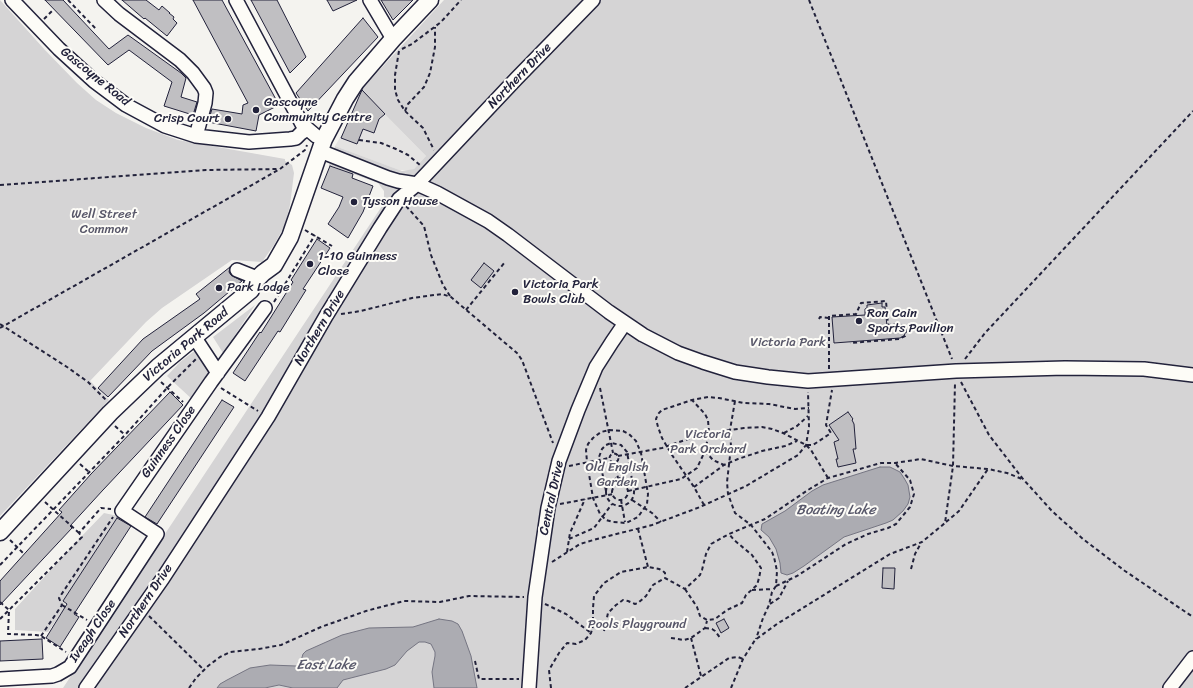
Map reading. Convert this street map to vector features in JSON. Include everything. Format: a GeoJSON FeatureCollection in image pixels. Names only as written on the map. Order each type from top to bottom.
{"type":"FeatureCollection","features":[{"type":"Feature","properties":{"kind":"main road","name":"Victoria Park Road"},"geometry":{"type":"LineString","coordinates":[[3,534],[110,413],[158,367],[195,338],[251,290],[252,285],[263,272],[274,265],[290,237],[315,140],[356,82],[393,39],[430,0]]}},
{"type":"Feature","properties":{"kind":"street","name":"Gascoyne Road"},"geometry":{"type":"LineString","coordinates":[[12,0],[59,49],[94,81],[126,104],[166,126],[196,136],[224,140],[266,142],[296,138],[301,132],[315,140]]}},
{"type":"Feature","properties":{"kind":"street"},"geometry":{"type":"LineString","coordinates":[[104,0],[119,14],[180,60],[193,73],[204,88],[205,103],[196,136]]}},
{"type":"Feature","properties":{"kind":"street"},"geometry":{"type":"LineString","coordinates":[[236,0],[297,116],[315,140],[388,178],[417,184],[477,215],[508,235],[625,323],[660,345],[703,362],[735,372],[808,381],[956,371],[1065,368],[1125,368],[1159,370],[1193,375]]}},
{"type":"Feature","properties":{"kind":"street"},"geometry":{"type":"LineString","coordinates":[[370,0],[393,39]]}},
{"type":"Feature","properties":{"kind":"street","name":"Northern Drive"},"geometry":{"type":"LineString","coordinates":[[86,688],[141,609],[268,417],[326,316],[399,199],[417,184],[593,0]]}},
{"type":"Feature","properties":{"kind":"street"},"geometry":{"type":"LineString","coordinates":[[237,270],[252,276],[256,280]]}},
{"type":"Feature","properties":{"kind":"street","name":"Guinness Close"},"geometry":{"type":"LineString","coordinates":[[119,511],[265,308]]}},
{"type":"Feature","properties":{"kind":"street","name":"Central Drive"},"geometry":{"type":"LineString","coordinates":[[529,684],[535,600],[540,559],[548,508],[559,464],[578,410],[596,367],[625,323]]}},
{"type":"Feature","properties":{"kind":"street"},"geometry":{"type":"LineString","coordinates":[[195,338],[204,351],[215,378]]}},
{"type":"Feature","properties":{"kind":"street","name":"Iveagh Close"},"geometry":{"type":"LineString","coordinates":[[0,679],[58,674],[70,667],[157,534],[119,511]]}},
{"type":"Feature","properties":{"kind":"street"},"geometry":{"type":"LineString","coordinates":[[1170,688],[1193,658]]}},
{"type":"Feature","properties":{"kind":"path"},"geometry":{"type":"LineString","coordinates":[[68,0],[97,30]]}},
{"type":"Feature","properties":{"kind":"path"},"geometry":{"type":"LineString","coordinates":[[436,163],[433,148],[423,128],[405,111],[398,100],[395,90],[399,50],[412,44],[435,26],[461,0]]}},
{"type":"Feature","properties":{"kind":"path"},"geometry":{"type":"LineString","coordinates":[[809,0],[956,371],[989,436],[1023,479],[1052,511],[1083,539],[1125,571],[1193,617]]}},
{"type":"Feature","properties":{"kind":"path"},"geometry":{"type":"LineString","coordinates":[[43,20],[54,9]]}},
{"type":"Feature","properties":{"kind":"path"},"geometry":{"type":"LineString","coordinates":[[405,111],[408,104],[424,87],[430,73],[434,47],[435,26]]}},
{"type":"Feature","properties":{"kind":"path"},"geometry":{"type":"LineString","coordinates":[[945,523],[953,466],[956,371],[985,332],[1193,111]]}},
{"type":"Feature","properties":{"kind":"path"},"geometry":{"type":"LineString","coordinates":[[0,328],[280,169],[305,150],[315,140]]}},
{"type":"Feature","properties":{"kind":"path"},"geometry":{"type":"LineString","coordinates":[[359,140],[381,143],[404,152],[419,164]]}},
{"type":"Feature","properties":{"kind":"path"},"geometry":{"type":"LineString","coordinates":[[0,185],[206,170],[280,169]]}},
{"type":"Feature","properties":{"kind":"path"},"geometry":{"type":"LineString","coordinates":[[399,199],[424,226],[430,251],[444,285],[451,296],[524,360],[559,464],[600,460],[609,458],[613,453]]}},
{"type":"Feature","properties":{"kind":"path"},"geometry":{"type":"LineString","coordinates":[[302,229],[332,246]]}},
{"type":"Feature","properties":{"kind":"path"},"geometry":{"type":"LineString","coordinates":[[265,308],[270,307],[315,236]]}},
{"type":"Feature","properties":{"kind":"path"},"geometry":{"type":"LineString","coordinates":[[466,310],[505,262]]}},
{"type":"Feature","properties":{"kind":"path"},"geometry":{"type":"LineString","coordinates":[[326,316],[361,311],[412,298],[442,294],[451,296]]}},
{"type":"Feature","properties":{"kind":"path"},"geometry":{"type":"LineString","coordinates":[[819,318],[856,314],[861,303],[886,301],[888,325],[899,324],[904,326],[906,331],[905,336],[899,339],[850,343]]}},
{"type":"Feature","properties":{"kind":"path"},"geometry":{"type":"LineString","coordinates":[[596,367],[613,453],[618,456],[641,453],[710,433],[762,427],[783,433],[806,445],[813,446],[832,433],[826,425],[831,380],[829,318]]}},
{"type":"Feature","properties":{"kind":"path"},"geometry":{"type":"LineString","coordinates":[[0,324],[88,382],[109,403]]}},
{"type":"Feature","properties":{"kind":"path"},"geometry":{"type":"LineString","coordinates":[[0,565],[125,435],[167,388],[204,351]]}},
{"type":"Feature","properties":{"kind":"path"},"geometry":{"type":"LineString","coordinates":[[215,378],[268,417]]}},
{"type":"Feature","properties":{"kind":"path"},"geometry":{"type":"LineString","coordinates":[[157,379],[192,409]]}},
{"type":"Feature","properties":{"kind":"path"},"geometry":{"type":"LineString","coordinates":[[540,559],[552,562],[580,544],[661,522],[746,486],[786,462],[798,454],[806,445],[809,427],[808,381]]}},
{"type":"Feature","properties":{"kind":"path"},"geometry":{"type":"LineString","coordinates":[[704,505],[687,476],[666,446],[656,419],[662,410],[692,400],[708,397],[769,404],[796,409],[809,408]]}},
{"type":"Feature","properties":{"kind":"path"},"geometry":{"type":"LineString","coordinates":[[628,491],[681,479],[696,468],[705,451],[710,433],[708,420],[705,414],[692,400]]}},
{"type":"Feature","properties":{"kind":"path"},"geometry":{"type":"LineString","coordinates":[[734,401],[730,430],[731,447],[727,482],[728,494],[735,513],[751,525],[774,557],[777,571],[776,586]]}},
{"type":"Feature","properties":{"kind":"path"},"geometry":{"type":"LineString","coordinates":[[783,433],[797,426],[809,415]]}},
{"type":"Feature","properties":{"kind":"path"},"geometry":{"type":"LineString","coordinates":[[111,423],[125,435]]}},
{"type":"Feature","properties":{"kind":"path"},"geometry":{"type":"LineString","coordinates":[[608,430],[624,431],[629,434],[636,441],[641,453],[648,499],[645,509],[638,517],[626,523],[613,522],[603,517],[597,509],[593,498],[586,450],[588,444],[593,438],[601,432],[608,430]]}},
{"type":"Feature","properties":{"kind":"path"},"geometry":{"type":"LineString","coordinates":[[694,487],[724,465],[750,455],[798,441]]}},
{"type":"Feature","properties":{"kind":"path"},"geometry":{"type":"LineString","coordinates":[[611,443],[621,445],[625,448],[628,454],[634,496],[632,500],[623,506],[612,504],[608,499],[600,460],[602,449],[611,443]]}},
{"type":"Feature","properties":{"kind":"path"},"geometry":{"type":"LineString","coordinates":[[806,445],[828,478]]}},
{"type":"Feature","properties":{"kind":"path"},"geometry":{"type":"LineString","coordinates":[[705,451],[713,460],[724,465]]}},
{"type":"Feature","properties":{"kind":"path"},"geometry":{"type":"LineString","coordinates":[[614,462],[617,460],[618,456]]}},
{"type":"Feature","properties":{"kind":"path"},"geometry":{"type":"LineString","coordinates":[[609,458],[610,461],[614,462],[619,484]]}},
{"type":"Feature","properties":{"kind":"path"},"geometry":{"type":"LineString","coordinates":[[685,589],[700,575],[706,554],[711,544],[729,534],[765,519],[828,478],[881,463],[895,463],[920,459],[953,466],[988,469],[1007,473],[1023,479]]}},
{"type":"Feature","properties":{"kind":"path"},"geometry":{"type":"LineString","coordinates":[[76,460],[89,472]]}},
{"type":"Feature","properties":{"kind":"path"},"geometry":{"type":"LineString","coordinates":[[731,688],[743,659],[756,640],[769,605],[773,589],[846,544],[896,524],[910,507],[914,494],[910,480],[895,463]]}},
{"type":"Feature","properties":{"kind":"path"},"geometry":{"type":"LineString","coordinates":[[910,569],[914,554],[922,542],[959,511],[988,469]]}},
{"type":"Feature","properties":{"kind":"path"},"geometry":{"type":"LineString","coordinates":[[606,491],[611,482],[618,478],[626,479],[633,485]]}},
{"type":"Feature","properties":{"kind":"path"},"geometry":{"type":"LineString","coordinates":[[621,500],[627,497],[628,491],[626,486],[619,484],[614,486],[613,494],[617,499],[621,500],[626,523]]}},
{"type":"Feature","properties":{"kind":"path"},"geometry":{"type":"LineString","coordinates":[[548,508],[556,505],[613,494]]}},
{"type":"Feature","properties":{"kind":"path"},"geometry":{"type":"LineString","coordinates":[[0,619],[82,537],[41,498]]}},
{"type":"Feature","properties":{"kind":"path"},"geometry":{"type":"LineString","coordinates":[[567,552],[570,533],[585,499]]}},
{"type":"Feature","properties":{"kind":"path"},"geometry":{"type":"LineString","coordinates":[[632,500],[652,513],[661,522]]}},
{"type":"Feature","properties":{"kind":"path"},"geometry":{"type":"LineString","coordinates":[[569,539],[594,528],[612,504]]}},
{"type":"Feature","properties":{"kind":"path"},"geometry":{"type":"LineString","coordinates":[[79,533],[101,508],[119,511],[59,598],[62,605],[97,625]]}},
{"type":"Feature","properties":{"kind":"path"},"geometry":{"type":"LineString","coordinates":[[638,529],[648,567]]}},
{"type":"Feature","properties":{"kind":"path"},"geometry":{"type":"LineString","coordinates":[[3,534],[24,554]]}},
{"type":"Feature","properties":{"kind":"path"},"geometry":{"type":"LineString","coordinates":[[665,578],[685,589],[697,607],[700,616],[707,620],[715,619],[727,610],[742,603],[748,592],[757,585],[761,568],[752,554],[734,540],[729,534]]}},
{"type":"Feature","properties":{"kind":"path"},"geometry":{"type":"LineString","coordinates":[[756,640],[777,624],[890,554],[922,542]]}},
{"type":"Feature","properties":{"kind":"path"},"geometry":{"type":"LineString","coordinates":[[551,688],[549,670],[559,653],[567,643],[576,644],[585,640],[591,633],[593,626],[594,596],[604,582],[621,572],[648,567],[659,568],[665,573],[665,578]]}},
{"type":"Feature","properties":{"kind":"path"},"geometry":{"type":"LineString","coordinates":[[604,632],[608,613],[616,605],[624,600],[635,604],[638,603],[646,596],[653,585],[665,578]]}},
{"type":"Feature","properties":{"kind":"path"},"geometry":{"type":"LineString","coordinates":[[769,605],[779,598],[788,581]]}},
{"type":"Feature","properties":{"kind":"path"},"geometry":{"type":"LineString","coordinates":[[752,590],[773,589]]}},
{"type":"Feature","properties":{"kind":"path"},"geometry":{"type":"LineString","coordinates":[[189,688],[204,670],[220,657],[230,652],[259,650],[281,645],[321,627],[366,611],[404,601],[440,602],[469,596],[535,600],[558,609],[591,633]]}},
{"type":"Feature","properties":{"kind":"path"},"geometry":{"type":"LineString","coordinates":[[0,602],[9,610]]}},
{"type":"Feature","properties":{"kind":"path"},"geometry":{"type":"LineString","coordinates":[[40,636],[62,605]]}},
{"type":"Feature","properties":{"kind":"path"},"geometry":{"type":"LineString","coordinates":[[141,609],[204,670]]}},
{"type":"Feature","properties":{"kind":"path"},"geometry":{"type":"LineString","coordinates":[[9,610],[8,634],[40,636],[75,659]]}},
{"type":"Feature","properties":{"kind":"path"},"geometry":{"type":"LineString","coordinates":[[671,638],[684,640],[691,638],[705,628],[707,620]]}},
{"type":"Feature","properties":{"kind":"path"},"geometry":{"type":"LineString","coordinates":[[705,628],[715,631],[721,639]]}},
{"type":"Feature","properties":{"kind":"path"},"geometry":{"type":"LineString","coordinates":[[691,638],[701,676]]}},
{"type":"Feature","properties":{"kind":"path"},"geometry":{"type":"LineString","coordinates":[[685,688],[729,658],[738,657],[743,659]]}},
{"type":"Feature","properties":{"kind":"path"},"geometry":{"type":"LineString","coordinates":[[475,661],[479,679],[529,684]]}},
{"type":"Feature","properties":{"kind":"shaded area"},"geometry":{"type":"Polygon","coordinates":[[[361,90],[426,156],[414,169],[399,170],[335,146],[357,109],[354,107],[361,90]]]}},
{"type":"Feature","properties":{"kind":"green space","name":"Well Street Common"},"geometry":{"type":"Polygon","coordinates":[[[0,0],[77,83],[96,100],[116,113],[146,128],[178,140],[285,159],[285,161],[292,165],[294,173],[290,205],[285,225],[274,245],[262,262],[232,260],[162,308],[146,322],[90,381],[109,400],[0,516],[0,0]]]}},
{"type":"Feature","properties":{"kind":"green space","name":"Victoria Park"},"geometry":{"type":"Polygon","coordinates":[[[444,0],[1193,0],[1193,688],[63,688],[384,203],[384,191],[378,183],[329,165],[335,146],[402,171],[414,169],[426,156],[361,90],[444,0]]]}},
{"type":"Feature","properties":{"kind":"green space"},"geometry":{"type":"Polygon","coordinates":[[[255,305],[223,353],[213,337],[255,305]]]}},
{"type":"Feature","properties":{"kind":"green space"},"geometry":{"type":"Polygon","coordinates":[[[197,349],[213,373],[194,401],[167,376],[180,362],[197,349]]]}},
{"type":"Feature","properties":{"kind":"green space"},"geometry":{"type":"Polygon","coordinates":[[[104,513],[118,516],[63,601],[66,606],[48,632],[15,630],[15,609],[104,513]]]}},
{"type":"Feature","properties":{"kind":"water","name":"Boating Lake"},"geometry":{"type":"Polygon","coordinates":[[[880,467],[890,467],[900,472],[908,485],[910,497],[908,504],[903,511],[893,520],[844,537],[793,573],[787,575],[781,573],[776,549],[769,537],[761,530],[762,524],[785,511],[812,491],[823,485],[880,467]]]}},
{"type":"Feature","properties":{"kind":"water","name":"East Lake"},"geometry":{"type":"Polygon","coordinates":[[[439,619],[452,621],[458,624],[462,631],[471,656],[477,688],[434,688],[432,672],[435,652],[431,644],[419,642],[407,651],[395,665],[386,669],[343,680],[337,688],[293,688],[279,685],[265,688],[217,688],[220,684],[250,668],[270,665],[296,666],[300,664],[303,654],[306,651],[342,635],[369,628],[413,627],[439,619]]]}},
{"type":"Feature","properties":{"kind":"building"},"geometry":{"type":"Polygon","coordinates":[[[45,0],[63,0],[109,49],[128,35],[181,73],[186,78],[181,97],[197,102],[193,115],[164,106],[172,82],[129,50],[108,65],[45,0]]]}},
{"type":"Feature","properties":{"kind":"building"},"geometry":{"type":"Polygon","coordinates":[[[122,0],[146,0],[159,10],[162,6],[174,17],[173,19],[177,23],[167,36],[122,0]]]}},
{"type":"Feature","properties":{"kind":"building"},"geometry":{"type":"Polygon","coordinates":[[[193,0],[222,0],[279,105],[259,115],[256,131],[208,122],[212,109],[242,114],[243,105],[248,103],[193,0]]]}},
{"type":"Feature","properties":{"kind":"building"},"geometry":{"type":"Polygon","coordinates":[[[251,0],[277,0],[306,57],[290,73],[251,0]]]}},
{"type":"Feature","properties":{"kind":"building"},"geometry":{"type":"Polygon","coordinates":[[[327,0],[357,0],[333,11],[327,0]]]}},
{"type":"Feature","properties":{"kind":"building"},"geometry":{"type":"Polygon","coordinates":[[[381,0],[413,0],[393,20],[381,0]]]}},
{"type":"Feature","properties":{"kind":"building"},"geometry":{"type":"Polygon","coordinates":[[[363,18],[378,37],[308,111],[296,93],[363,18]]]}},
{"type":"Feature","properties":{"kind":"building"},"geometry":{"type":"Polygon","coordinates":[[[362,90],[385,114],[379,119],[374,133],[363,129],[357,144],[341,138],[362,90]]]}},
{"type":"Feature","properties":{"kind":"building","name":"Tysson House"},"geometry":{"type":"Polygon","coordinates":[[[330,166],[353,174],[352,178],[373,186],[363,212],[348,238],[328,224],[339,207],[343,197],[321,188],[330,166]]]}},
{"type":"Feature","properties":{"kind":"building"},"geometry":{"type":"Polygon","coordinates":[[[317,239],[330,248],[303,289],[306,290],[280,332],[278,331],[245,381],[233,373],[260,332],[261,333],[293,282],[291,280],[317,239]]]}},
{"type":"Feature","properties":{"kind":"building"},"geometry":{"type":"Polygon","coordinates":[[[484,263],[494,271],[481,288],[471,280],[484,263]]]}},
{"type":"Feature","properties":{"kind":"building"},"geometry":{"type":"Polygon","coordinates":[[[230,267],[229,272],[231,275],[242,281],[204,313],[152,351],[108,397],[98,388],[143,339],[200,299],[196,294],[230,267]]]}},
{"type":"Feature","properties":{"kind":"building","name":"Ron Cain Sports Pavilion"},"geometry":{"type":"Polygon","coordinates":[[[882,303],[882,307],[885,307],[887,326],[900,325],[904,327],[906,331],[904,336],[900,338],[834,343],[832,317],[865,315],[867,305],[882,303]]]}},
{"type":"Feature","properties":{"kind":"building"},"geometry":{"type":"Polygon","coordinates":[[[170,392],[183,405],[70,526],[72,528],[0,605],[0,581],[62,512],[59,510],[91,474],[170,392]]]}},
{"type":"Feature","properties":{"kind":"building"},"geometry":{"type":"Polygon","coordinates":[[[222,400],[234,407],[157,524],[145,517],[222,400]]]}},
{"type":"Feature","properties":{"kind":"building"},"geometry":{"type":"Polygon","coordinates":[[[848,412],[853,419],[854,424],[856,449],[853,449],[856,463],[838,467],[836,459],[838,459],[834,442],[839,440],[829,425],[848,412]]]}},
{"type":"Feature","properties":{"kind":"building"},"geometry":{"type":"Polygon","coordinates":[[[117,518],[131,526],[74,614],[79,617],[60,647],[46,638],[67,604],[63,601],[117,518]]]}},
{"type":"Feature","properties":{"kind":"building"},"geometry":{"type":"Polygon","coordinates":[[[883,568],[895,568],[894,589],[882,588],[883,568]]]}},
{"type":"Feature","properties":{"kind":"building"},"geometry":{"type":"Polygon","coordinates":[[[724,619],[729,628],[721,633],[716,623],[724,619]]]}},
{"type":"Feature","properties":{"kind":"building"},"geometry":{"type":"Polygon","coordinates":[[[42,639],[43,659],[0,661],[0,641],[42,639]]]}},
{"type":"Feature","properties":{"kind":"place","name":"Gascoyne Community Centre"},"geometry":{"type":"Point","coordinates":[256,110]}},
{"type":"Feature","properties":{"kind":"place","name":"Crisp Court"},"geometry":{"type":"Point","coordinates":[228,119]}},
{"type":"Feature","properties":{"kind":"place","name":"Tysson House"},"geometry":{"type":"Point","coordinates":[354,202]}},
{"type":"Feature","properties":{"kind":"place","name":"1-10 Guinness Close"},"geometry":{"type":"Point","coordinates":[310,264]}},
{"type":"Feature","properties":{"kind":"place","name":"Park Lodge"},"geometry":{"type":"Point","coordinates":[219,288]}},
{"type":"Feature","properties":{"kind":"place","name":"Victoria Park Bowls Club"},"geometry":{"type":"Point","coordinates":[515,292]}},
{"type":"Feature","properties":{"kind":"place","name":"Ron Cain Sports Pavilion"},"geometry":{"type":"Point","coordinates":[859,321]}},
{"type":"Feature","properties":{"kind":"park label","name":"Victoria Park Orchard"},"geometry":{"type":"Point","coordinates":[708,442]}},
{"type":"Feature","properties":{"kind":"park label","name":"Old English Garden"},"geometry":{"type":"Point","coordinates":[617,476]}},
{"type":"Feature","properties":{"kind":"park label","name":"Pools Playground"},"geometry":{"type":"Point","coordinates":[637,625]}}]}
